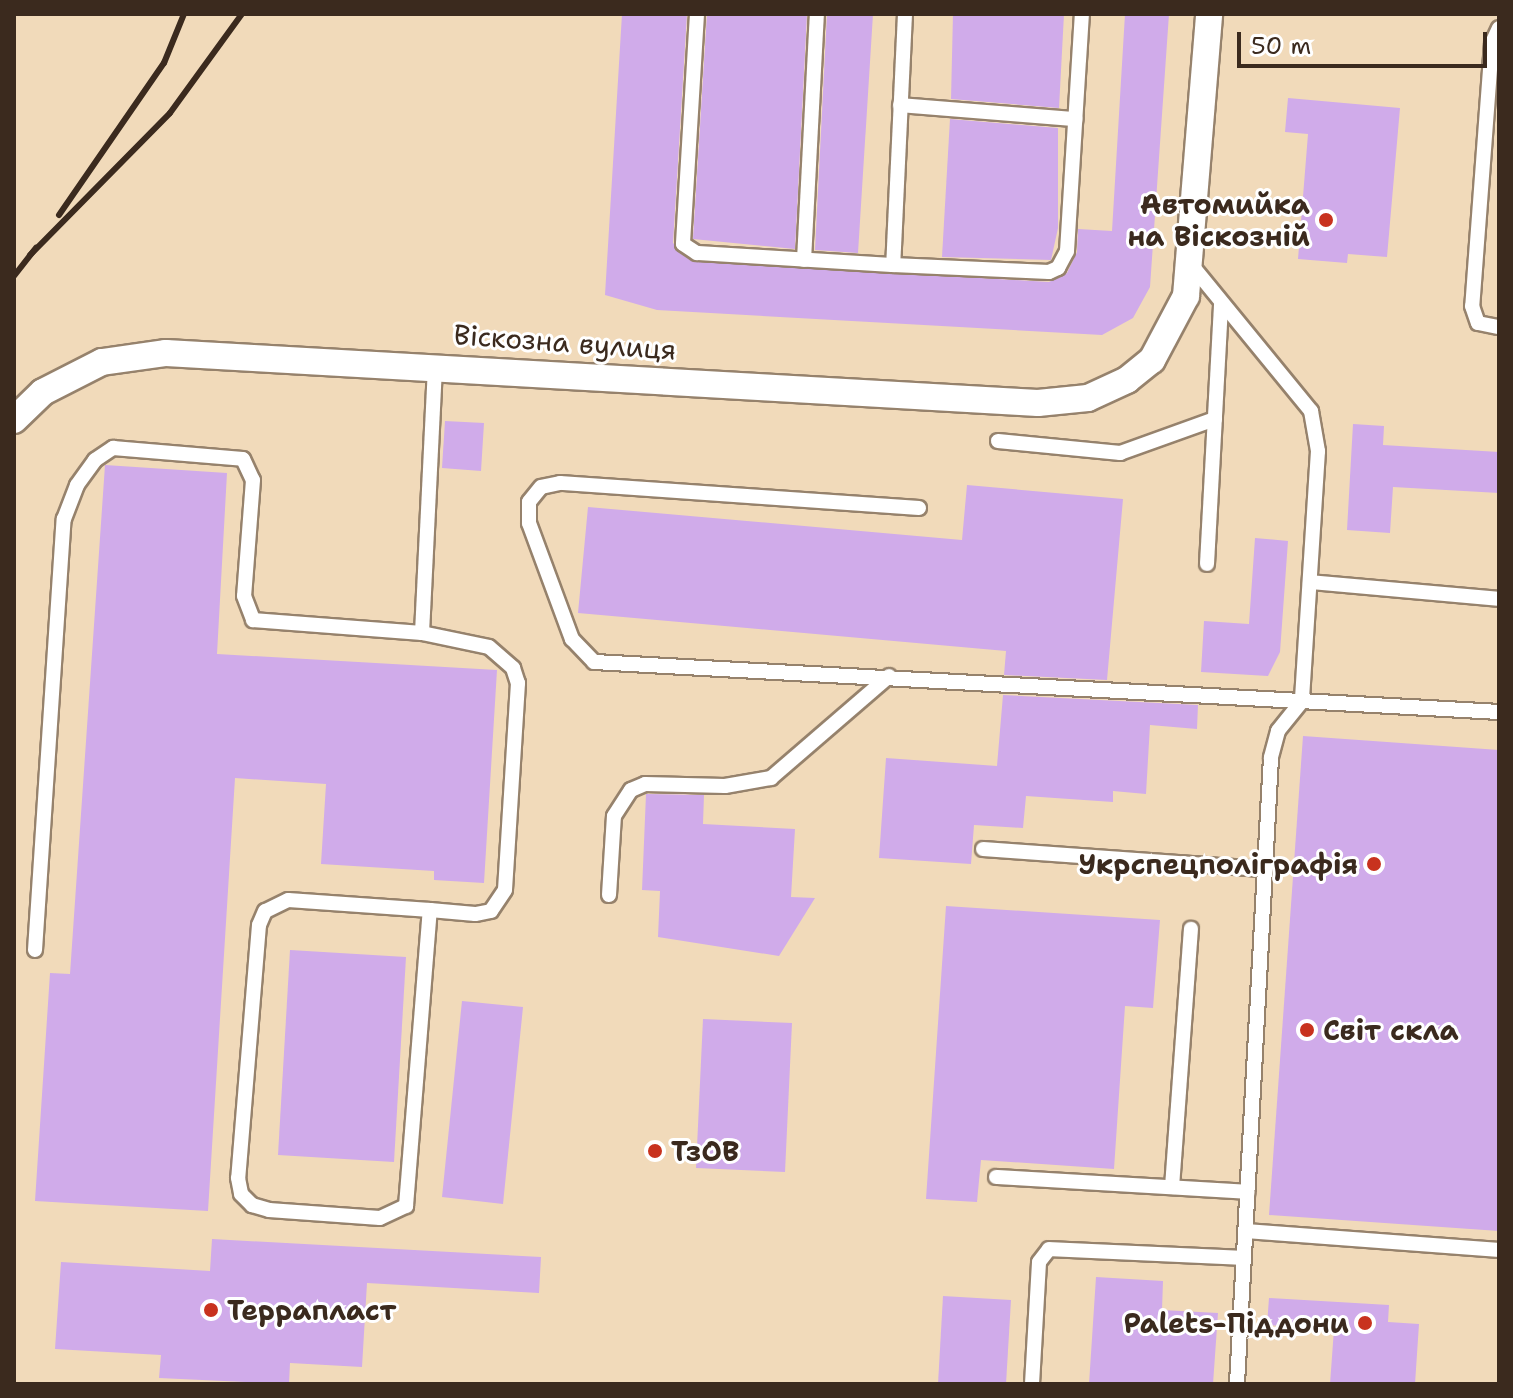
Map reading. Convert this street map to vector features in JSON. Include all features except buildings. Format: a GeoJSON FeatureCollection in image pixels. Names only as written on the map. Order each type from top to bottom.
{"type":"FeatureCollection","features":[{"type":"Feature","properties":{"kind":"street","name":"Віскозна вулиця"},"geometry":{"type":"LineString","coordinates":[[14,420],[43,392],[102,362],[166,353],[435,366],[1038,403],[1088,398],[1127,380],[1152,360],[1174,325],[1186,296],[1209,14]]}},
{"type":"Feature","properties":{"kind":"lane"},"geometry":{"type":"LineString","coordinates":[[697,14],[683,244],[697,253],[1049,272],[1058,268],[1067,251],[1082,14]]}},
{"type":"Feature","properties":{"kind":"lane"},"geometry":{"type":"LineString","coordinates":[[804,260],[817,14]]}},
{"type":"Feature","properties":{"kind":"lane"},"geometry":{"type":"LineString","coordinates":[[893,265],[905,14]]}},
{"type":"Feature","properties":{"kind":"lane"},"geometry":{"type":"LineString","coordinates":[[1499,28],[1492,43],[1472,306],[1478,323],[1499,327]]}},
{"type":"Feature","properties":{"kind":"lane"},"geometry":{"type":"LineString","coordinates":[[900,105],[1075,119]]}},
{"type":"Feature","properties":{"kind":"lane"},"geometry":{"type":"LineString","coordinates":[[1189,262],[1311,411],[1318,451],[1302,701],[1273,744],[1237,1384]]}},
{"type":"Feature","properties":{"kind":"lane"},"geometry":{"type":"LineString","coordinates":[[1207,564],[1221,303]]}},
{"type":"Feature","properties":{"kind":"lane"},"geometry":{"type":"LineString","coordinates":[[422,633],[435,366]]}},
{"type":"Feature","properties":{"kind":"lane"},"geometry":{"type":"LineString","coordinates":[[998,441],[1120,453],[1215,419]]}},
{"type":"Feature","properties":{"kind":"lane"},"geometry":{"type":"LineString","coordinates":[[35,950],[64,519],[70,496],[104,452],[123,447],[230,455],[251,467],[244,596],[253,620],[422,633],[489,647],[504,656],[518,683],[501,901],[491,911],[475,914],[430,910],[288,900],[265,911],[259,925],[238,1178],[241,1194],[252,1205],[380,1218],[406,1206],[430,910]]}},
{"type":"Feature","properties":{"kind":"lane"},"geometry":{"type":"LineString","coordinates":[[919,508],[560,483],[541,487],[529,502],[529,523],[572,639],[594,662],[1499,712]]}},
{"type":"Feature","properties":{"kind":"lane"},"geometry":{"type":"LineString","coordinates":[[1310,582],[1499,599]]}},
{"type":"Feature","properties":{"kind":"lane"},"geometry":{"type":"LineString","coordinates":[[609,895],[614,816],[631,790],[645,784],[725,786],[771,778],[889,676]]}},
{"type":"Feature","properties":{"kind":"lane"},"geometry":{"type":"LineString","coordinates":[[983,849],[1265,869]]}},
{"type":"Feature","properties":{"kind":"lane"},"geometry":{"type":"LineString","coordinates":[[1172,1187],[1191,929]]}},
{"type":"Feature","properties":{"kind":"lane"},"geometry":{"type":"LineString","coordinates":[[996,1177],[1248,1192]]}},
{"type":"Feature","properties":{"kind":"lane"},"geometry":{"type":"LineString","coordinates":[[1246,1231],[1499,1250]]}},
{"type":"Feature","properties":{"kind":"lane"},"geometry":{"type":"LineString","coordinates":[[1032,1384],[1039,1262],[1049,1249],[1244,1258]]}},
{"type":"Feature","properties":{"kind":"railway"},"geometry":{"type":"LineString","coordinates":[[59,215],[164,63],[184,14]]}},
{"type":"Feature","properties":{"kind":"railway"},"geometry":{"type":"LineString","coordinates":[[30,255],[170,113],[242,14]]}},
{"type":"Feature","properties":{"kind":"railway"},"geometry":{"type":"LineString","coordinates":[[14,276],[36,248]]}},
{"type":"Feature","properties":{"kind":"place","name":"Автомийка на Віскозній"},"geometry":{"type":"Point","coordinates":[1326,220]}},
{"type":"Feature","properties":{"kind":"place","name":"Укрспецполіграфія"},"geometry":{"type":"Point","coordinates":[1374,864]}},
{"type":"Feature","properties":{"kind":"place","name":"Світ скла"},"geometry":{"type":"Point","coordinates":[1307,1030]}},
{"type":"Feature","properties":{"kind":"place","name":"ТзОВ"},"geometry":{"type":"Point","coordinates":[655,1151]}},
{"type":"Feature","properties":{"kind":"place","name":"Террапласт"},"geometry":{"type":"Point","coordinates":[211,1310]}},
{"type":"Feature","properties":{"kind":"place","name":"Palets-Піддони"},"geometry":{"type":"Point","coordinates":[1365,1323]}}]}
